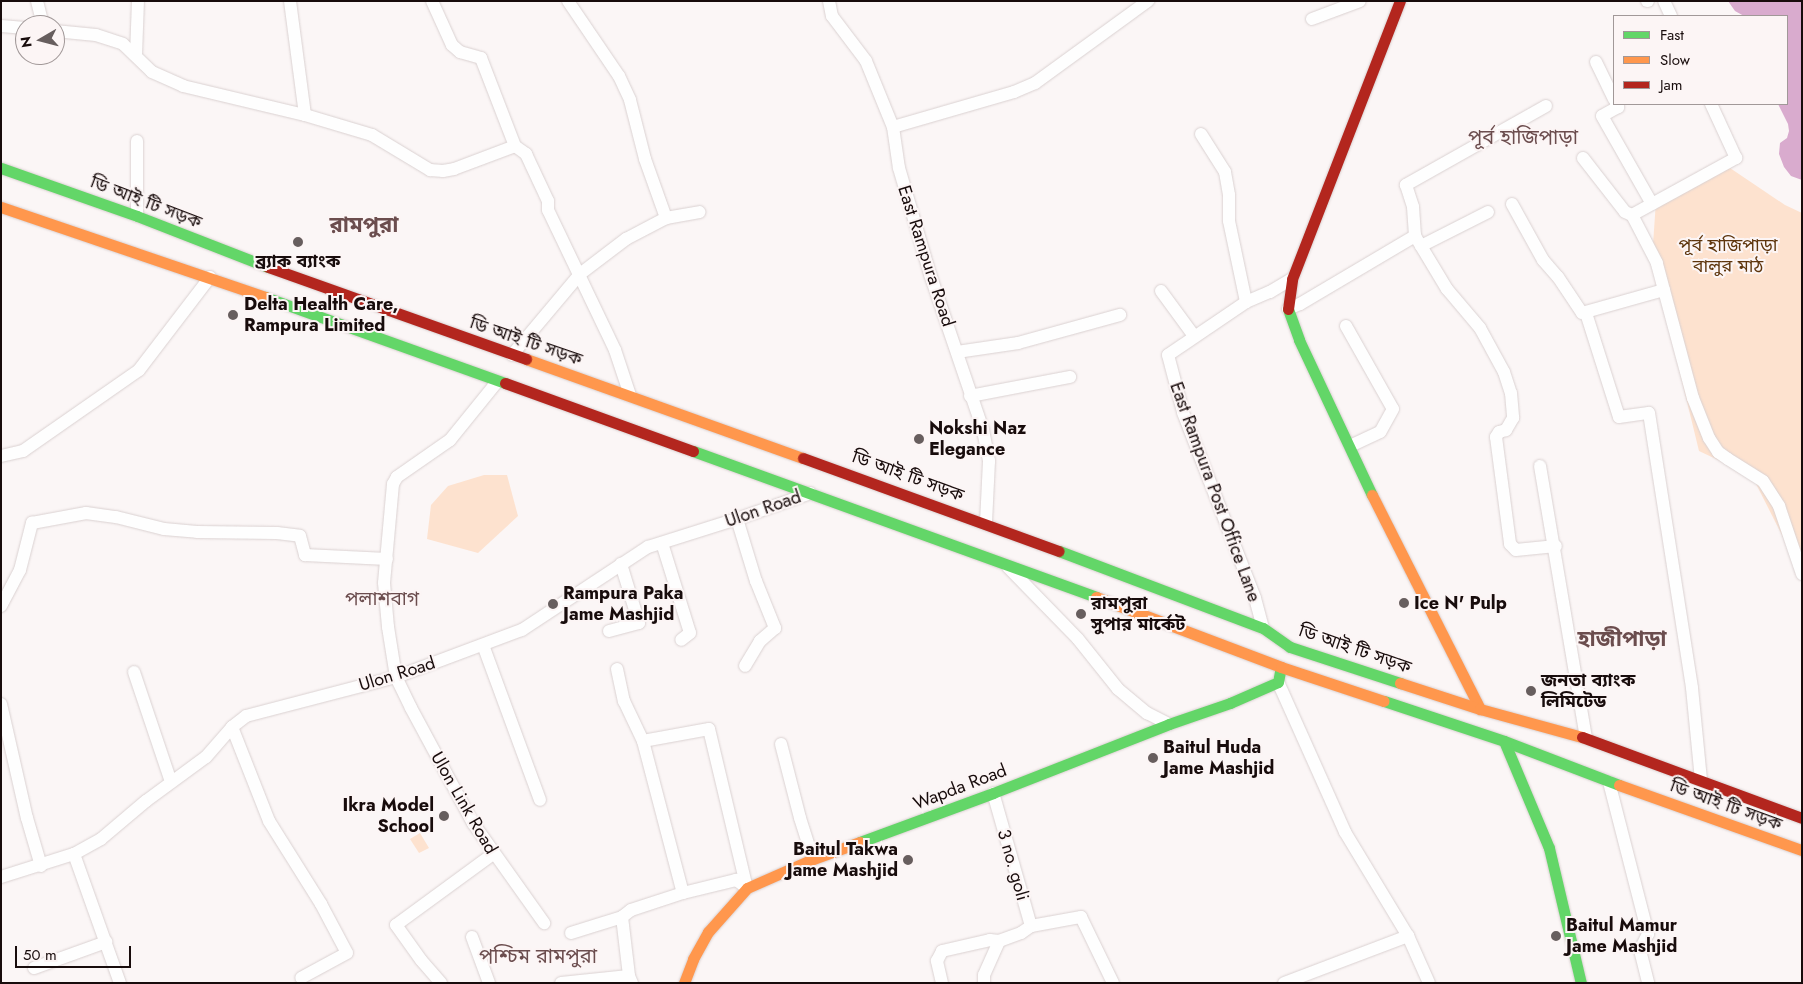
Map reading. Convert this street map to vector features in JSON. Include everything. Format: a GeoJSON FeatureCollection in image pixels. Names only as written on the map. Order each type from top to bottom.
{"type":"FeatureCollection","features":[{"type":"Feature","properties":{"kind":"main road"},"geometry":{"type":"LineString","coordinates":[[1400,1],[1292,280],[1288,308],[1299,340],[1391,534],[1480,709]]}},
{"type":"Feature","properties":{"kind":"main road","name":"ডি আই টি সড়ক"},"geometry":{"type":"LineString","coordinates":[[1,168],[138,216],[476,350],[512,355],[986,522],[1263,628],[1290,647],[1480,709],[1586,738],[1802,818]]}},
{"type":"Feature","properties":{"kind":"main road","name":"ডি আই টি সড়ক"},"geometry":{"type":"LineString","coordinates":[[1,207],[210,277],[468,372],[1005,563],[1281,667],[1504,741],[1609,782],[1802,850]]}},
{"type":"Feature","properties":{"kind":"main road"},"geometry":{"type":"LineString","coordinates":[[468,372],[476,350]]}},
{"type":"Feature","properties":{"kind":"main road"},"geometry":{"type":"LineString","coordinates":[[1278,682],[1281,667],[1290,647]]}},
{"type":"Feature","properties":{"kind":"main road","name":"Wapda Road"},"geometry":{"type":"LineString","coordinates":[[684,983],[693,960],[708,932],[747,888],[813,860],[993,793],[1278,682]]}},
{"type":"Feature","properties":{"kind":"main road"},"geometry":{"type":"LineString","coordinates":[[1504,741],[1549,848],[1581,983]]}},
{"type":"Feature","properties":{"kind":"street"},"geometry":{"type":"LineString","coordinates":[[37,1],[41,15]]}},
{"type":"Feature","properties":{"kind":"street"},"geometry":{"type":"LineString","coordinates":[[136,55],[138,1]]}},
{"type":"Feature","properties":{"kind":"street"},"geometry":{"type":"LineString","coordinates":[[290,1],[305,116]]}},
{"type":"Feature","properties":{"kind":"street"},"geometry":{"type":"LineString","coordinates":[[432,1],[452,46],[460,52],[481,58],[515,146],[526,154],[548,201],[548,210],[615,350],[630,395]]}},
{"type":"Feature","properties":{"kind":"street"},"geometry":{"type":"LineString","coordinates":[[568,1],[606,57],[630,100],[645,159],[666,218]]}},
{"type":"Feature","properties":{"kind":"street","name":"East Rampura Road"},"geometry":{"type":"LineString","coordinates":[[829,1],[832,16],[866,61],[893,127],[899,168],[930,274],[983,430],[989,461],[986,522]]}},
{"type":"Feature","properties":{"kind":"street"},"geometry":{"type":"LineString","coordinates":[[1312,20],[1360,1]]}},
{"type":"Feature","properties":{"kind":"street"},"geometry":{"type":"LineString","coordinates":[[1664,1],[1671,15]]}},
{"type":"Feature","properties":{"kind":"street"},"geometry":{"type":"LineString","coordinates":[[893,127],[1014,92],[1035,83],[1143,3]]}},
{"type":"Feature","properties":{"kind":"street"},"geometry":{"type":"LineString","coordinates":[[1,26],[15,27]]}},
{"type":"Feature","properties":{"kind":"street"},"geometry":{"type":"LineString","coordinates":[[65,32],[96,35],[123,44],[152,72],[183,86],[305,116],[372,135],[430,170],[443,171],[454,169],[515,146]]}},
{"type":"Feature","properties":{"kind":"street"},"geometry":{"type":"LineString","coordinates":[[1596,62],[1613,97]]}},
{"type":"Feature","properties":{"kind":"street"},"geometry":{"type":"LineString","coordinates":[[1617,105],[1618,107],[1602,116],[1652,204]]}},
{"type":"Feature","properties":{"kind":"street"},"geometry":{"type":"LineString","coordinates":[[1632,215],[1736,158],[1711,105]]}},
{"type":"Feature","properties":{"kind":"street"},"geometry":{"type":"LineString","coordinates":[[1546,106],[1406,185],[1413,207],[1418,241],[1447,289],[1480,328],[1504,372],[1510,394],[1513,418],[1506,430],[1499,432],[1496,436],[1510,544],[1516,550],[1556,546]]}},
{"type":"Feature","properties":{"kind":"street"},"geometry":{"type":"LineString","coordinates":[[1201,134],[1225,172],[1229,221],[1246,302]]}},
{"type":"Feature","properties":{"kind":"street"},"geometry":{"type":"LineString","coordinates":[[137,141],[138,216]]}},
{"type":"Feature","properties":{"kind":"street"},"geometry":{"type":"LineString","coordinates":[[1583,158],[1625,212],[1632,215],[1657,263],[1693,398],[1709,438],[1718,452],[1764,482],[1779,506],[1802,574]]}},
{"type":"Feature","properties":{"kind":"street"},"geometry":{"type":"LineString","coordinates":[[1512,204],[1543,260],[1558,277],[1582,313],[1664,290]]}},
{"type":"Feature","properties":{"kind":"street"},"geometry":{"type":"LineString","coordinates":[[512,355],[580,274],[626,239],[666,218],[699,212]]}},
{"type":"Feature","properties":{"kind":"street"},"geometry":{"type":"LineString","coordinates":[[1288,308],[1300,304],[1418,241],[1488,212]]}},
{"type":"Feature","properties":{"kind":"street"},"geometry":{"type":"LineString","coordinates":[[1,456],[23,451],[139,370],[210,277]]}},
{"type":"Feature","properties":{"kind":"street"},"geometry":{"type":"LineString","coordinates":[[1161,291],[1194,336],[1246,302],[1292,280]]}},
{"type":"Feature","properties":{"kind":"street"},"geometry":{"type":"LineString","coordinates":[[1586,313],[1619,417],[1649,413],[1692,688],[1701,780]]}},
{"type":"Feature","properties":{"kind":"street"},"geometry":{"type":"LineString","coordinates":[[957,352],[1018,343],[1120,315]]}},
{"type":"Feature","properties":{"kind":"street"},"geometry":{"type":"LineString","coordinates":[[1346,326],[1393,410],[1380,432],[1350,446]]}},
{"type":"Feature","properties":{"kind":"street","name":"East Rampura Post Office Lane"},"geometry":{"type":"LineString","coordinates":[[1194,336],[1168,355],[1183,412],[1255,598],[1263,628]]}},
{"type":"Feature","properties":{"kind":"street"},"geometry":{"type":"LineString","coordinates":[[970,396],[1070,377]]}},
{"type":"Feature","properties":{"kind":"street","name":"Ulon Link Road"},"geometry":{"type":"LineString","coordinates":[[497,382],[450,440],[397,477],[393,484],[384,583],[388,627],[396,677],[441,766],[473,823],[493,854],[544,923]]}},
{"type":"Feature","properties":{"kind":"street"},"geometry":{"type":"LineString","coordinates":[[1540,466],[1556,546],[1586,738]]}},
{"type":"Feature","properties":{"kind":"street","name":"Ulon Road"},"geometry":{"type":"LineString","coordinates":[[1,877],[41,866],[74,854],[101,839],[171,782],[206,757],[232,727],[246,716],[396,677],[483,645],[528,626],[648,547],[737,520],[810,493]]}},
{"type":"Feature","properties":{"kind":"street"},"geometry":{"type":"LineString","coordinates":[[1,606],[20,570],[32,523],[86,514],[101,514],[164,529],[197,532],[277,533],[300,536],[305,555],[387,559]]}},
{"type":"Feature","properties":{"kind":"street"},"geometry":{"type":"LineString","coordinates":[[737,520],[756,581],[775,628],[760,641],[745,666]]}},
{"type":"Feature","properties":{"kind":"street"},"geometry":{"type":"LineString","coordinates":[[662,542],[690,633],[681,640]]}},
{"type":"Feature","properties":{"kind":"street"},"geometry":{"type":"LineString","coordinates":[[1005,563],[1078,639],[1118,689],[1147,713],[1169,724]]}},
{"type":"Feature","properties":{"kind":"street"},"geometry":{"type":"LineString","coordinates":[[609,631],[639,623],[621,564]]}},
{"type":"Feature","properties":{"kind":"street"},"geometry":{"type":"LineString","coordinates":[[483,645],[540,800]]}},
{"type":"Feature","properties":{"kind":"street"},"geometry":{"type":"LineString","coordinates":[[617,669],[624,701],[643,741],[683,893]]}},
{"type":"Feature","properties":{"kind":"street"},"geometry":{"type":"LineString","coordinates":[[134,672],[171,782]]}},
{"type":"Feature","properties":{"kind":"street"},"geometry":{"type":"LineString","coordinates":[[1278,682],[1345,832],[1408,936],[1430,983]]}},
{"type":"Feature","properties":{"kind":"street"},"geometry":{"type":"LineString","coordinates":[[1,704],[27,818],[41,866]]}},
{"type":"Feature","properties":{"kind":"street"},"geometry":{"type":"LineString","coordinates":[[232,727],[269,821],[321,904],[347,953],[301,978]]}},
{"type":"Feature","properties":{"kind":"street"},"geometry":{"type":"LineString","coordinates":[[643,741],[710,729],[747,888]]}},
{"type":"Feature","properties":{"kind":"street"},"geometry":{"type":"LineString","coordinates":[[781,744],[813,860]]}},
{"type":"Feature","properties":{"kind":"street"},"geometry":{"type":"LineString","coordinates":[[1609,782],[1648,934],[1640,950],[1648,983]]}},
{"type":"Feature","properties":{"kind":"street","name":"3 no. goli"},"geometry":{"type":"LineString","coordinates":[[993,793],[1026,929]]}},
{"type":"Feature","properties":{"kind":"street"},"geometry":{"type":"LineString","coordinates":[[74,854],[120,983]]}},
{"type":"Feature","properties":{"kind":"street"},"geometry":{"type":"LineString","coordinates":[[441,983],[420,960],[396,925],[493,854]]}},
{"type":"Feature","properties":{"kind":"street"},"geometry":{"type":"LineString","coordinates":[[571,933],[622,917],[631,910],[683,893],[736,880],[747,888]]}},
{"type":"Feature","properties":{"kind":"street"},"geometry":{"type":"LineString","coordinates":[[561,983],[630,979],[622,917]]}},
{"type":"Feature","properties":{"kind":"street"},"geometry":{"type":"LineString","coordinates":[[942,983],[937,961],[942,951],[990,940],[999,941],[1026,929],[1081,917],[1113,983]]}},
{"type":"Feature","properties":{"kind":"street"},"geometry":{"type":"LineString","coordinates":[[1284,983],[1408,936]]}},
{"type":"Feature","properties":{"kind":"street"},"geometry":{"type":"LineString","coordinates":[[472,937],[489,983]]}},
{"type":"Feature","properties":{"kind":"street"},"geometry":{"type":"LineString","coordinates":[[984,983],[984,975],[999,941]]}},
{"type":"Feature","properties":{"kind":"street"},"geometry":{"type":"LineString","coordinates":[[34,968],[106,942]]}},
{"type":"Feature","properties":{"kind":"green space","name":"পূর্ব হাজিপাড়া বালুর মাঠ"},"geometry":{"type":"Polygon","coordinates":[[[1730,168],[1785,205],[1802,213],[1802,560],[1786,543],[1752,476],[1699,451],[1652,259],[1656,201],[1730,168]]]}},
{"type":"Feature","properties":{"kind":"green space"},"geometry":{"type":"Polygon","coordinates":[[[484,475],[507,475],[518,516],[478,553],[427,539],[431,505],[448,486],[484,475]]]}},
{"type":"Feature","properties":{"kind":"green space"},"geometry":{"type":"Polygon","coordinates":[[[420,833],[429,848],[419,853],[410,839],[420,833]]]}},
{"type":"Feature","properties":{"kind":"shaded area"},"geometry":{"type":"Polygon","coordinates":[[[1728,1],[1802,1],[1802,180],[1791,176],[1784,167],[1779,154],[1780,143],[1787,138],[1789,131],[1788,124],[1778,105],[1788,105],[1788,15],[1742,15],[1735,11],[1728,1]]]}},
{"type":"Feature","properties":{"kind":"traffic: fast"},"geometry":{"type":"LineString","coordinates":[[1,168],[137,216],[268,267]]}},
{"type":"Feature","properties":{"kind":"traffic: fast"},"geometry":{"type":"LineString","coordinates":[[265,297],[505,383]]}},
{"type":"Feature","properties":{"kind":"traffic: fast"},"geometry":{"type":"LineString","coordinates":[[1288,309],[1299,340],[1372,495]]}},
{"type":"Feature","properties":{"kind":"traffic: fast"},"geometry":{"type":"LineString","coordinates":[[693,451],[1096,597]]}},
{"type":"Feature","properties":{"kind":"traffic: fast"},"geometry":{"type":"LineString","coordinates":[[1059,551],[1263,628],[1290,647],[1400,683]]}},
{"type":"Feature","properties":{"kind":"traffic: fast"},"geometry":{"type":"LineString","coordinates":[[860,842],[993,793],[1169,724],[1230,703],[1278,682],[1281,667]]}},
{"type":"Feature","properties":{"kind":"traffic: fast"},"geometry":{"type":"LineString","coordinates":[[1384,701],[1504,741],[1619,785]]}},
{"type":"Feature","properties":{"kind":"traffic: fast"},"geometry":{"type":"LineString","coordinates":[[1504,741],[1549,848],[1581,983]]}},
{"type":"Feature","properties":{"kind":"traffic: slow"},"geometry":{"type":"LineString","coordinates":[[1,207],[265,297]]}},
{"type":"Feature","properties":{"kind":"traffic: slow"},"geometry":{"type":"LineString","coordinates":[[526,359],[803,458]]}},
{"type":"Feature","properties":{"kind":"traffic: slow"},"geometry":{"type":"LineString","coordinates":[[1372,495],[1480,709]]}},
{"type":"Feature","properties":{"kind":"traffic: slow"},"geometry":{"type":"LineString","coordinates":[[1096,597],[1281,667],[1384,701]]}},
{"type":"Feature","properties":{"kind":"traffic: slow"},"geometry":{"type":"LineString","coordinates":[[1400,683],[1480,709],[1582,737]]}},
{"type":"Feature","properties":{"kind":"traffic: slow"},"geometry":{"type":"LineString","coordinates":[[1619,785],[1802,850]]}},
{"type":"Feature","properties":{"kind":"traffic: slow"},"geometry":{"type":"LineString","coordinates":[[684,983],[693,959],[708,932],[747,888],[813,859],[860,842]]}},
{"type":"Feature","properties":{"kind":"traffic: jam"},"geometry":{"type":"LineString","coordinates":[[1288,309],[1292,279],[1400,1]]}},
{"type":"Feature","properties":{"kind":"traffic: jam"},"geometry":{"type":"LineString","coordinates":[[268,267],[526,359]]}},
{"type":"Feature","properties":{"kind":"traffic: jam"},"geometry":{"type":"LineString","coordinates":[[505,383],[693,451]]}},
{"type":"Feature","properties":{"kind":"traffic: jam"},"geometry":{"type":"LineString","coordinates":[[803,458],[1059,551]]}},
{"type":"Feature","properties":{"kind":"traffic: jam"},"geometry":{"type":"LineString","coordinates":[[1582,737],[1802,818]]}},
{"type":"Feature","properties":{"kind":"place","name":"ব্র্যাক ব্যাংক"},"geometry":{"type":"Point","coordinates":[298,242]}},
{"type":"Feature","properties":{"kind":"place","name":"Delta Health Care, Rampura Limited"},"geometry":{"type":"Point","coordinates":[233,315]}},
{"type":"Feature","properties":{"kind":"place","name":"Nokshi Naz Elegance"},"geometry":{"type":"Point","coordinates":[919,439]}},
{"type":"Feature","properties":{"kind":"place","name":"Ice N' Pulp"},"geometry":{"type":"Point","coordinates":[1404,603]}},
{"type":"Feature","properties":{"kind":"place","name":"Rampura Paka Jame Mashjid"},"geometry":{"type":"Point","coordinates":[553,604]}},
{"type":"Feature","properties":{"kind":"place","name":"রামপুরা সুপার মার্কেট"},"geometry":{"type":"Point","coordinates":[1081,614]}},
{"type":"Feature","properties":{"kind":"place","name":"জনতা ব্যাংক লিমিটেড"},"geometry":{"type":"Point","coordinates":[1531,691]}},
{"type":"Feature","properties":{"kind":"place","name":"Baitul Huda Jame Mashjid"},"geometry":{"type":"Point","coordinates":[1153,758]}},
{"type":"Feature","properties":{"kind":"place","name":"Ikra Model School"},"geometry":{"type":"Point","coordinates":[444,816]}},
{"type":"Feature","properties":{"kind":"place","name":"Baitul Takwa Jame Mashjid"},"geometry":{"type":"Point","coordinates":[908,860]}},
{"type":"Feature","properties":{"kind":"place","name":"Baitul Mamur Jame Mashjid"},"geometry":{"type":"Point","coordinates":[1556,936]}},
{"type":"Feature","properties":{"kind":"district","name":"পূর্ব হাজিপাড়া"},"geometry":{"type":"Point","coordinates":[1523,137]}},
{"type":"Feature","properties":{"kind":"district","name":"রামপুরা"},"geometry":{"type":"Point","coordinates":[364,225]}},
{"type":"Feature","properties":{"kind":"district","name":"পলাশবাগ"},"geometry":{"type":"Point","coordinates":[382,599]}},
{"type":"Feature","properties":{"kind":"district","name":"হাজীপাড়া"},"geometry":{"type":"Point","coordinates":[1622,639]}},
{"type":"Feature","properties":{"kind":"district","name":"পশ্চিম রামপুরা"},"geometry":{"type":"Point","coordinates":[538,956]}}]}
